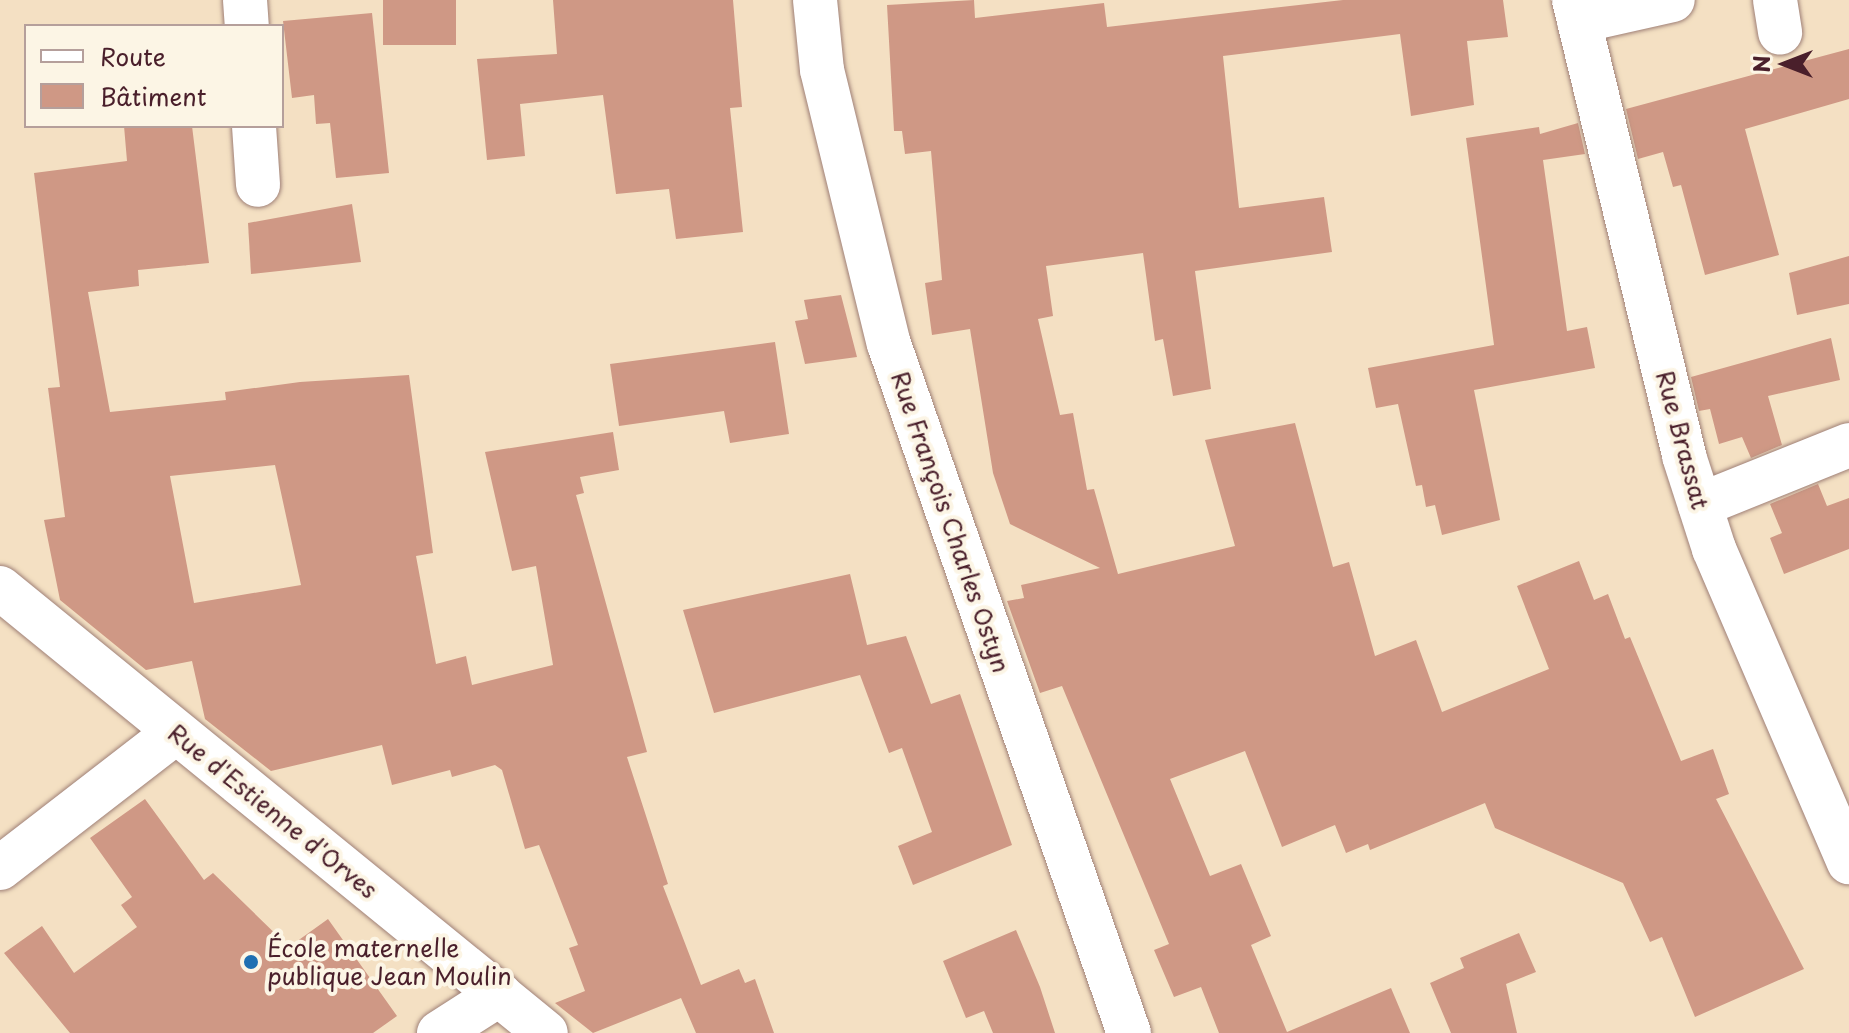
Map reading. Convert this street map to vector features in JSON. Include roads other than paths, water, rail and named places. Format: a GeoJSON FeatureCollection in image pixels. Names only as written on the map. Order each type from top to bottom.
{"type":"FeatureCollection","features":[{"type":"Feature","properties":{"kind":"street"},"geometry":{"type":"LineString","coordinates":[[245,0],[247,24]]}},
{"type":"Feature","properties":{"kind":"street"},"geometry":{"type":"LineString","coordinates":[[1577,11],[1673,0]]}},
{"type":"Feature","properties":{"kind":"street","name":"Rue François Charles Ostyn"},"geometry":{"type":"LineString","coordinates":[[828,1],[822,70],[889,344],[1129,1033]]}},
{"type":"Feature","properties":{"kind":"street","name":"Rue Brassat"},"geometry":{"type":"LineString","coordinates":[[1577,11],[1700,505],[1849,862]]}},
{"type":"Feature","properties":{"kind":"street"},"geometry":{"type":"LineString","coordinates":[[254,128],[258,185]]}},
{"type":"Feature","properties":{"kind":"street"},"geometry":{"type":"LineString","coordinates":[[1700,505],[1849,445]]}},
{"type":"Feature","properties":{"kind":"street","name":"Rue d'Estienne d'Orves"},"geometry":{"type":"LineString","coordinates":[[1,590],[546,1033]]}},
{"type":"Feature","properties":{"kind":"street"},"geometry":{"type":"LineString","coordinates":[[0,868],[176,732]]}},
{"type":"Feature","properties":{"kind":"street"},"geometry":{"type":"LineString","coordinates":[[439,1033],[500,994]]}},
{"type":"Feature","properties":{"kind":"place","name":"École maternelle publique Jean Moulin"},"geometry":{"type":"Point","coordinates":[251,962]}}]}
